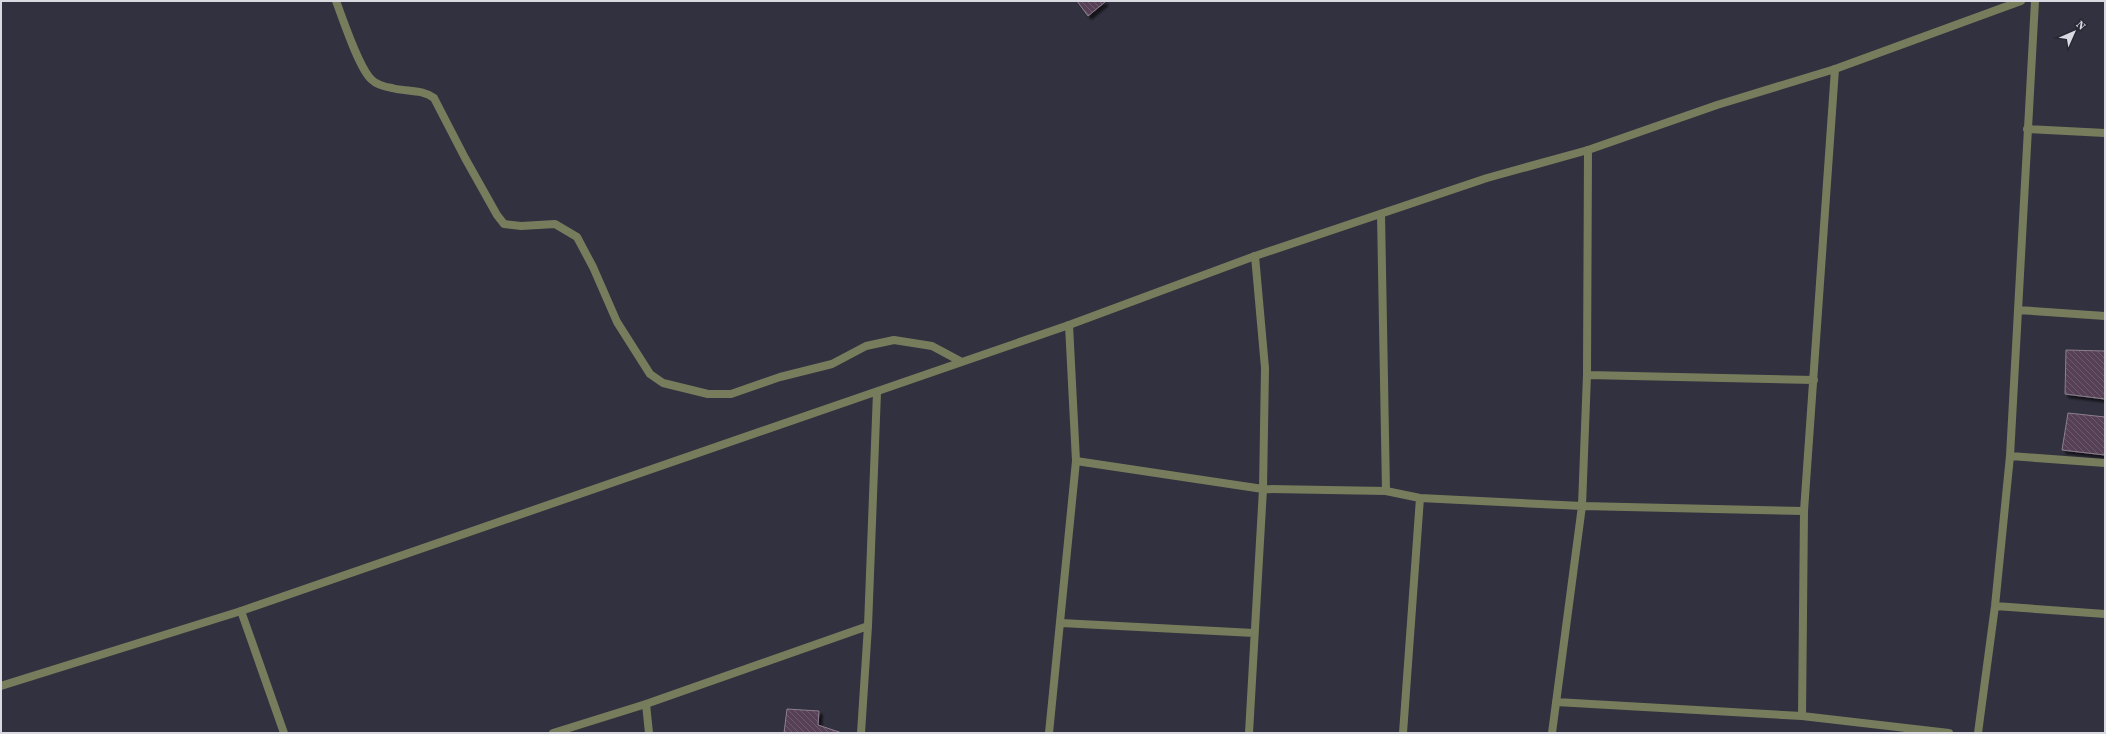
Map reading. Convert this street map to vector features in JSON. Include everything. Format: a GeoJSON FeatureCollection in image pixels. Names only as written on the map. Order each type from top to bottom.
{"type":"FeatureCollection","features":[{"type":"Feature","properties":{"kind":"street"},"geometry":{"type":"LineString","coordinates":[[336,1],[363,66],[372,80],[384,86],[400,90],[417,91],[430,95],[434,98],[497,215],[504,224],[521,226],[555,224],[577,237],[621,328],[650,374],[662,384],[708,394],[731,394],[780,377],[832,364],[866,346],[894,340],[932,346],[960,361]]}},
{"type":"Feature","properties":{"kind":"street"},"geometry":{"type":"LineString","coordinates":[[1,686],[240,611],[876,392],[960,361],[1069,325],[1254,256],[1487,178],[1588,150],[1717,105],[1835,69],[2021,1]]}},
{"type":"Feature","properties":{"kind":"street"},"geometry":{"type":"LineString","coordinates":[[1978,733],[1995,606],[2010,456],[2026,129],[2035,1]]}},
{"type":"Feature","properties":{"kind":"street"},"geometry":{"type":"LineString","coordinates":[[1802,716],[1804,512],[1835,69]]}},
{"type":"Feature","properties":{"kind":"street"},"geometry":{"type":"LineString","coordinates":[[2026,129],[2105,133]]}},
{"type":"Feature","properties":{"kind":"street"},"geometry":{"type":"LineString","coordinates":[[1552,733],[1582,506],[1588,375],[1588,150]]}},
{"type":"Feature","properties":{"kind":"street"},"geometry":{"type":"LineString","coordinates":[[1381,214],[1386,491]]}},
{"type":"Feature","properties":{"kind":"street"},"geometry":{"type":"LineString","coordinates":[[1249,733],[1263,489],[1265,368],[1254,256]]}},
{"type":"Feature","properties":{"kind":"street"},"geometry":{"type":"LineString","coordinates":[[2018,310],[2105,316]]}},
{"type":"Feature","properties":{"kind":"street"},"geometry":{"type":"LineString","coordinates":[[1049,733],[1062,623],[1076,461],[1069,325]]}},
{"type":"Feature","properties":{"kind":"street"},"geometry":{"type":"LineString","coordinates":[[1588,375],[1814,380]]}},
{"type":"Feature","properties":{"kind":"street"},"geometry":{"type":"LineString","coordinates":[[861,733],[868,626],[876,392]]}},
{"type":"Feature","properties":{"kind":"street"},"geometry":{"type":"LineString","coordinates":[[2010,456],[2105,463]]}},
{"type":"Feature","properties":{"kind":"street"},"geometry":{"type":"LineString","coordinates":[[1076,461],[1263,489],[1386,491],[1420,498],[1582,506],[1804,512]]}},
{"type":"Feature","properties":{"kind":"street"},"geometry":{"type":"LineString","coordinates":[[1403,733],[1420,498]]}},
{"type":"Feature","properties":{"kind":"street"},"geometry":{"type":"LineString","coordinates":[[1995,606],[2105,614]]}},
{"type":"Feature","properties":{"kind":"street"},"geometry":{"type":"LineString","coordinates":[[240,611],[284,733]]}},
{"type":"Feature","properties":{"kind":"street"},"geometry":{"type":"LineString","coordinates":[[1062,623],[1254,633]]}},
{"type":"Feature","properties":{"kind":"street"},"geometry":{"type":"LineString","coordinates":[[553,733],[646,704],[868,626]]}},
{"type":"Feature","properties":{"kind":"street"},"geometry":{"type":"LineString","coordinates":[[1556,702],[1802,716],[1949,733]]}},
{"type":"Feature","properties":{"kind":"street"},"geometry":{"type":"LineString","coordinates":[[646,704],[649,733]]}},
{"type":"Feature","properties":{"kind":"building"},"geometry":{"type":"Polygon","coordinates":[[[1077,1],[1104,1],[1105,2],[1088,16],[1077,1]]]}},
{"type":"Feature","properties":{"kind":"building"},"geometry":{"type":"Polygon","coordinates":[[[2066,350],[2105,351],[2105,399],[2065,394],[2066,350]]]}},
{"type":"Feature","properties":{"kind":"building"},"geometry":{"type":"Polygon","coordinates":[[[2068,413],[2105,417],[2105,455],[2062,450],[2068,413]]]}},
{"type":"Feature","properties":{"kind":"building"},"geometry":{"type":"Polygon","coordinates":[[[787,709],[819,711],[818,725],[842,733],[784,733],[787,709]]]}}]}
